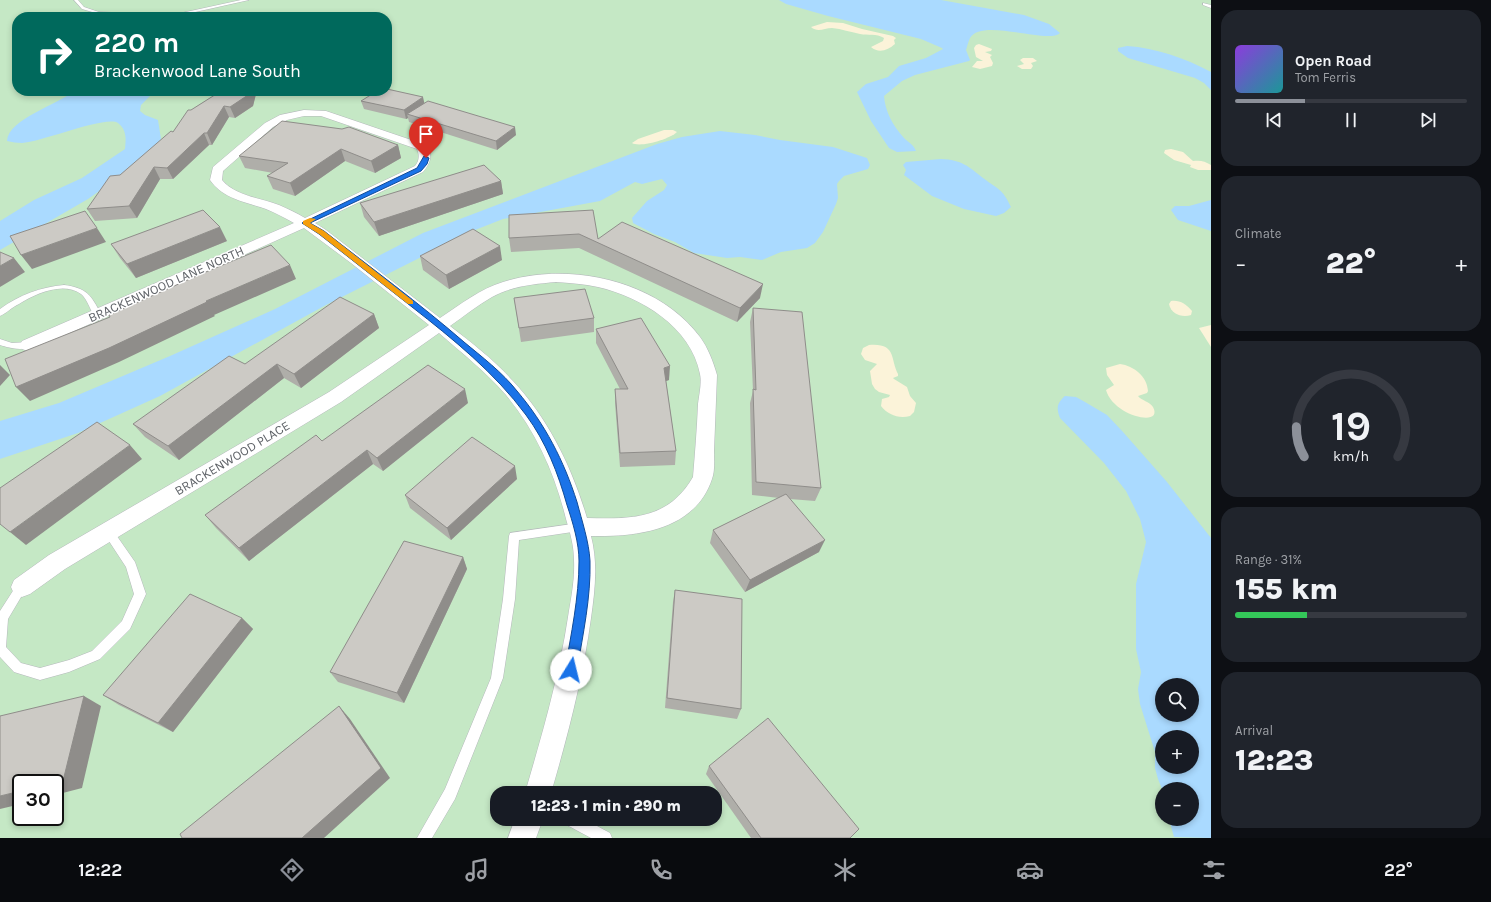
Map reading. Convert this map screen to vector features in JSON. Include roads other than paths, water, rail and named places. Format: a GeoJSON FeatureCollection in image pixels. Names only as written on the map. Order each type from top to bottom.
{"type":"FeatureCollection","features":[{"type":"Feature","properties":{"kind":"street","name":"BRACKENWOOD LANE NORTH"},"geometry":{"type":"LineString","coordinates":[[28,345],[305,223],[419,169],[424,164],[426,158],[422,147],[322,113],[299,114],[276,121],[217,170],[216,180],[224,190],[277,210],[305,223]]}},
{"type":"Feature","properties":{"kind":"street"},"geometry":{"type":"LineString","coordinates":[[305,223],[321,233],[440,325],[495,373],[513,392],[530,414],[552,451],[565,479],[579,527],[585,561],[581,608],[571,670],[558,728],[540,786]]}},
{"type":"Feature","properties":{"kind":"street","name":"BRACKENWOOD PLACE"},"geometry":{"type":"LineString","coordinates":[[22,587],[57,562],[335,397],[476,300],[499,288],[524,281],[562,277],[590,281],[617,288],[642,298],[660,308],[676,320],[694,340],[705,362],[709,375],[703,478],[698,491],[688,504],[674,514],[657,522],[621,528],[579,527]]}},
{"type":"Feature","properties":{"kind":"street"},"geometry":{"type":"LineString","coordinates":[[522,838],[526,826]]}},
{"type":"Feature","properties":{"kind":"lane"},"geometry":{"type":"LineString","coordinates":[[76,0],[83,8],[96,12]]}},
{"type":"Feature","properties":{"kind":"lane"},"geometry":{"type":"LineString","coordinates":[[191,12],[247,0]]}},
{"type":"Feature","properties":{"kind":"lane"},"geometry":{"type":"LineString","coordinates":[[1204,4],[1211,7]]}},
{"type":"Feature","properties":{"kind":"lane"},"geometry":{"type":"LineString","coordinates":[[0,313],[21,299],[44,290],[62,287],[73,288],[84,293],[97,314]]}},
{"type":"Feature","properties":{"kind":"lane"},"geometry":{"type":"LineString","coordinates":[[0,342],[12,346],[28,345]]}},
{"type":"Feature","properties":{"kind":"lane"},"geometry":{"type":"LineString","coordinates":[[424,838],[450,794],[497,678],[509,599],[514,536],[579,527]]}},
{"type":"Feature","properties":{"kind":"lane"},"geometry":{"type":"LineString","coordinates":[[22,587],[2,618],[0,649],[18,668],[40,674],[69,666],[96,655],[126,625],[140,594],[131,565],[108,532]]}},
{"type":"Feature","properties":{"kind":"lane"},"geometry":{"type":"LineString","coordinates":[[583,826],[605,838]]}},
{"type":"Feature","properties":{"kind":"water"},"geometry":{"type":"Polygon","coordinates":[[[779,0],[941,0],[1024,15],[1049,24],[1060,33],[1053,36],[1043,36],[1001,30],[977,32],[970,38],[966,50],[970,60],[969,61],[915,75],[902,81],[884,96],[885,102],[893,123],[916,151],[897,152],[889,148],[871,121],[857,92],[866,84],[888,77],[899,66],[926,58],[943,49],[921,39],[828,16],[786,4],[779,0]]]}},
{"type":"Feature","properties":{"kind":"water"},"geometry":{"type":"Polygon","coordinates":[[[1127,46],[1170,54],[1211,72],[1211,90],[1204,83],[1195,78],[1128,58],[1118,51],[1118,48],[1127,46]]]}},
{"type":"Feature","properties":{"kind":"water"},"geometry":{"type":"Polygon","coordinates":[[[67,96],[150,96],[141,105],[140,111],[145,115],[158,120],[161,139],[147,157],[88,199],[0,250],[0,221],[34,200],[82,178],[125,149],[126,138],[123,129],[118,123],[111,122],[88,126],[31,142],[16,143],[7,141],[10,133],[16,126],[35,113],[67,96]]]}},
{"type":"Feature","properties":{"kind":"water"},"geometry":{"type":"Polygon","coordinates":[[[720,131],[833,147],[867,158],[870,165],[868,169],[844,176],[839,181],[837,184],[838,198],[836,204],[823,232],[815,243],[807,248],[781,252],[762,260],[740,257],[727,258],[694,253],[675,242],[654,234],[633,223],[632,218],[647,201],[664,190],[667,185],[662,179],[642,184],[635,182],[600,201],[503,219],[475,230],[326,305],[160,396],[78,433],[0,459],[0,421],[59,403],[170,356],[275,309],[423,233],[657,144],[682,137],[720,131]]]}},
{"type":"Feature","properties":{"kind":"water"},"geometry":{"type":"Polygon","coordinates":[[[941,159],[960,162],[969,167],[1000,190],[1011,207],[1004,213],[996,216],[964,209],[932,196],[904,175],[906,170],[903,165],[906,162],[941,159]]]}},
{"type":"Feature","properties":{"kind":"water"},"geometry":{"type":"Polygon","coordinates":[[[1211,200],[1211,231],[1178,220],[1171,210],[1175,206],[1189,206],[1211,200]]]}},
{"type":"Feature","properties":{"kind":"water"},"geometry":{"type":"Polygon","coordinates":[[[1065,396],[1076,397],[1107,415],[1167,482],[1211,538],[1211,838],[1174,837],[1171,826],[1199,826],[1199,782],[1159,782],[1157,774],[1199,774],[1199,730],[1155,730],[1155,752],[1140,704],[1138,689],[1141,672],[1136,649],[1136,584],[1146,542],[1140,519],[1126,491],[1104,463],[1060,418],[1058,411],[1059,403],[1065,396]]]}}]}
